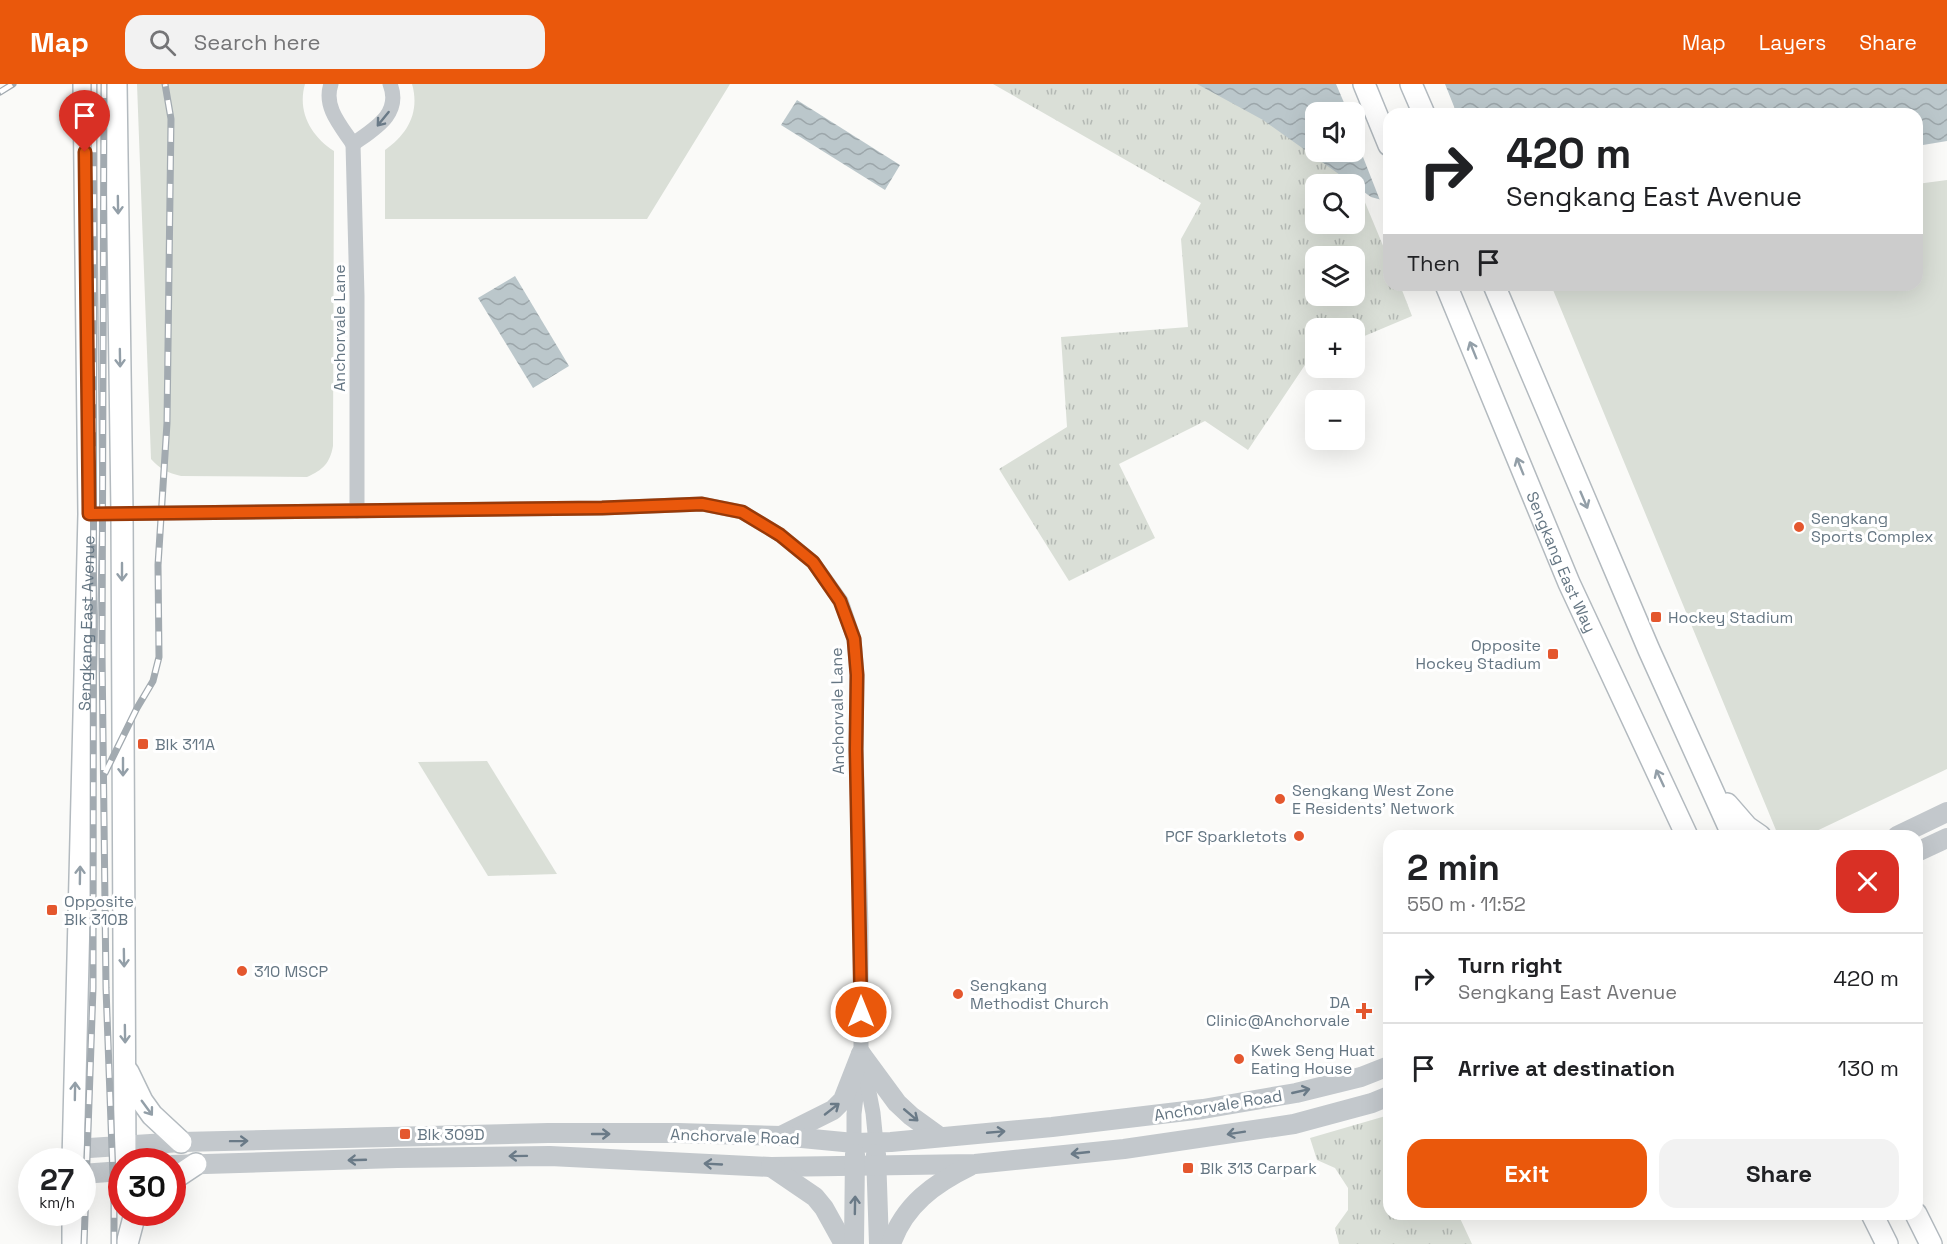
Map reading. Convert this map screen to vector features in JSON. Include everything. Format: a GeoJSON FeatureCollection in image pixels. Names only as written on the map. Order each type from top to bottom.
{"type":"FeatureCollection","features":[{"type":"Feature","properties":{"kind":"main road","name":"Sengkang East Avenue"},"geometry":{"type":"LineString","coordinates":[[74,1148],[89,514],[84,84]]}},
{"type":"Feature","properties":{"kind":"main road","name":"Sengkang East Avenue"},"geometry":{"type":"LineString","coordinates":[[116,84],[122,513],[125,1148]]}},
{"type":"Feature","properties":{"kind":"main road"},"geometry":{"type":"LineString","coordinates":[[1364,84],[1383,130]]}},
{"type":"Feature","properties":{"kind":"main road"},"geometry":{"type":"LineString","coordinates":[[1412,84],[1422,108]]}},
{"type":"Feature","properties":{"kind":"main road","name":"Sengkang East Way"},"geometry":{"type":"LineString","coordinates":[[1448,291],[1569,583],[1683,830]]}},
{"type":"Feature","properties":{"kind":"main road"},"geometry":{"type":"LineString","coordinates":[[1497,291],[1661,678],[1730,830]]}},
{"type":"Feature","properties":{"kind":"main road"},"geometry":{"type":"LineString","coordinates":[[1710,783],[1751,830]]}},
{"type":"Feature","properties":{"kind":"main road"},"geometry":{"type":"LineString","coordinates":[[125,1065],[142,1101],[152,1115],[181,1142]]}},
{"type":"Feature","properties":{"kind":"main road"},"geometry":{"type":"LineString","coordinates":[[186,1170],[196,1164]]}},
{"type":"Feature","properties":{"kind":"main road"},"geometry":{"type":"LineString","coordinates":[[1875,1220],[1887,1244]]}},
{"type":"Feature","properties":{"kind":"main road"},"geometry":{"type":"LineString","coordinates":[[1919,1220],[1931,1244]]}},
{"type":"Feature","properties":{"kind":"main road"},"geometry":{"type":"LineString","coordinates":[[73,1226],[73,1244]]}},
{"type":"Feature","properties":{"kind":"main road"},"geometry":{"type":"LineString","coordinates":[[125,1226],[126,1244]]}},
{"type":"Feature","properties":{"kind":"main road"},"geometry":{"type":"LineString","coordinates":[[126,1244],[131,1226]]}},
{"type":"Feature","properties":{"kind":"street"},"geometry":{"type":"LineString","coordinates":[[331,84],[328,92],[333,114],[353,144],[381,124],[388,116],[394,94],[390,84]]}},
{"type":"Feature","properties":{"kind":"street","name":"Anchorvale Lane"},"geometry":{"type":"LineString","coordinates":[[353,144],[357,296],[357,511]]}},
{"type":"Feature","properties":{"kind":"street","name":"Anchorvale Lane"},"geometry":{"type":"LineString","coordinates":[[89,514],[602,508],[702,504],[742,512],[780,535],[813,562],[840,601],[854,639],[857,675],[861,1054],[854,1114],[854,1143]]}},
{"type":"Feature","properties":{"kind":"street"},"geometry":{"type":"LineString","coordinates":[[1910,830],[1947,812]]}},
{"type":"Feature","properties":{"kind":"street"},"geometry":{"type":"LineString","coordinates":[[1923,849],[1947,838]]}},
{"type":"Feature","properties":{"kind":"street","name":"Anchorvale Lane"},"geometry":{"type":"LineString","coordinates":[[861,1054],[873,1113],[876,1143]]}},
{"type":"Feature","properties":{"kind":"street"},"geometry":{"type":"LineString","coordinates":[[781,1136],[833,1110],[843,1100],[861,1054]]}},
{"type":"Feature","properties":{"kind":"street"},"geometry":{"type":"LineString","coordinates":[[861,1054],[897,1103],[940,1137]]}},
{"type":"Feature","properties":{"kind":"street","name":"Anchorvale Road"},"geometry":{"type":"LineString","coordinates":[[150,1148],[181,1142],[548,1133],[781,1136],[876,1143],[1052,1127],[1203,1109],[1296,1093],[1361,1077],[1383,1068]]}},
{"type":"Feature","properties":{"kind":"street","name":"Anchorvale Road"},"geometry":{"type":"LineString","coordinates":[[186,1165],[550,1156],[771,1167],[975,1164],[1124,1149],[1294,1124],[1383,1098]]}},
{"type":"Feature","properties":{"kind":"street"},"geometry":{"type":"LineString","coordinates":[[854,1143],[856,1166],[854,1244]]}},
{"type":"Feature","properties":{"kind":"street"},"geometry":{"type":"LineString","coordinates":[[876,1143],[879,1244]]}},
{"type":"Feature","properties":{"kind":"street"},"geometry":{"type":"LineString","coordinates":[[891,1244],[894,1234],[916,1201],[943,1179],[975,1164]]}},
{"type":"Feature","properties":{"kind":"street"},"geometry":{"type":"LineString","coordinates":[[771,1167],[815,1197],[824,1208],[844,1244]]}},
{"type":"Feature","properties":{"kind":"green space"},"geometry":{"type":"Polygon","coordinates":[[[137,84],[305,84],[303,104],[308,122],[319,138],[334,151],[333,446],[325,465],[307,477],[181,476],[164,470],[151,459],[137,84]]]}},
{"type":"Feature","properties":{"kind":"green space"},"geometry":{"type":"Polygon","coordinates":[[[412,84],[730,84],[647,219],[385,219],[385,150],[400,137],[410,122],[414,104],[412,84]]]}},
{"type":"Feature","properties":{"kind":"green space"},"geometry":{"type":"Polygon","coordinates":[[[993,84],[1316,84],[1316,102],[1305,102],[1305,162],[1348,162],[1353,174],[1305,174],[1305,234],[1365,234],[1365,202],[1383,246],[1383,291],[1402,291],[1412,316],[1365,336],[1365,318],[1305,318],[1305,365],[1248,450],[1205,421],[1119,464],[1155,538],[1069,581],[999,469],[1067,427],[1061,337],[1188,327],[1181,239],[1201,203],[993,84]]]}},
{"type":"Feature","properties":{"kind":"green space","name":"Sengkang Sports Complex"},"geometry":{"type":"Polygon","coordinates":[[[1947,180],[1947,769],[1819,830],[1776,830],[1553,291],[1923,291],[1923,183],[1947,180]]]}},
{"type":"Feature","properties":{"kind":"green space"},"geometry":{"type":"Polygon","coordinates":[[[487,761],[557,874],[488,876],[418,762],[487,761]]]}},
{"type":"Feature","properties":{"kind":"green space"},"geometry":{"type":"Polygon","coordinates":[[[1383,1117],[1383,1220],[1461,1220],[1472,1244],[1339,1244],[1335,1228],[1348,1210],[1348,1188],[1335,1168],[1317,1160],[1310,1138],[1383,1117]]]}},
{"type":"Feature","properties":{"kind":"water"},"geometry":{"type":"Polygon","coordinates":[[[1197,84],[1947,84],[1947,141],[1923,145],[1923,108],[1383,108],[1383,200],[1365,193],[1365,174],[1339,174],[1322,162],[1365,162],[1365,102],[1305,102],[1305,150],[1263,120],[1197,84]]]}},
{"type":"Feature","properties":{"kind":"water"},"geometry":{"type":"Polygon","coordinates":[[[797,100],[900,165],[885,190],[781,125],[797,100]]]}},
{"type":"Feature","properties":{"kind":"water"},"geometry":{"type":"Polygon","coordinates":[[[515,276],[569,366],[533,388],[478,298],[515,276]]]}},
{"type":"Feature","properties":{"kind":"pier"},"geometry":{"type":"Polygon","coordinates":[[[1336,84],[1445,84],[1455,108],[1383,108],[1383,204],[1365,162],[1365,102],[1344,102],[1336,84]]]}},
{"type":"Feature","properties":{"kind":"railway"},"geometry":{"type":"LineString","coordinates":[[0,92],[13,84]]}},
{"type":"Feature","properties":{"kind":"railway"},"geometry":{"type":"LineString","coordinates":[[84,1244],[93,988],[94,84]]}},
{"type":"Feature","properties":{"kind":"railway"},"geometry":{"type":"LineString","coordinates":[[104,84],[102,652],[106,988],[114,1244]]}},
{"type":"Feature","properties":{"kind":"railway"},"geometry":{"type":"LineString","coordinates":[[105,773],[153,681],[159,657],[158,565],[167,423],[171,119],[165,84]]}},
{"type":"Feature","properties":{"kind":"place","name":"Sengkang Sports Complex"},"geometry":{"type":"Point","coordinates":[1799,527]}},
{"type":"Feature","properties":{"kind":"place","name":"Hockey Stadium"},"geometry":{"type":"Point","coordinates":[1656,617]}},
{"type":"Feature","properties":{"kind":"place","name":"Opposite Hockey Stadium"},"geometry":{"type":"Point","coordinates":[1553,654]}},
{"type":"Feature","properties":{"kind":"place","name":"Blk 311A"},"geometry":{"type":"Point","coordinates":[143,744]}},
{"type":"Feature","properties":{"kind":"place","name":"Sengkang West Zone E Residents' Network"},"geometry":{"type":"Point","coordinates":[1280,799]}},
{"type":"Feature","properties":{"kind":"place","name":"PCF Sparkletots"},"geometry":{"type":"Point","coordinates":[1299,836]}},
{"type":"Feature","properties":{"kind":"place","name":"Opposite Blk 310B"},"geometry":{"type":"Point","coordinates":[52,910]}},
{"type":"Feature","properties":{"kind":"place","name":"310 MSCP"},"geometry":{"type":"Point","coordinates":[242,971]}},
{"type":"Feature","properties":{"kind":"place","name":"Sengkang Methodist Church"},"geometry":{"type":"Point","coordinates":[958,994]}},
{"type":"Feature","properties":{"kind":"place","name":"DA Clinic@Anchorvale"},"geometry":{"type":"Point","coordinates":[1364,1011]}},
{"type":"Feature","properties":{"kind":"place","name":"Kwek Seng Huat Eating House"},"geometry":{"type":"Point","coordinates":[1239,1059]}},
{"type":"Feature","properties":{"kind":"place","name":"Blk 309D"},"geometry":{"type":"Point","coordinates":[405,1134]}},
{"type":"Feature","properties":{"kind":"place","name":"Blk 313 Carpark"},"geometry":{"type":"Point","coordinates":[1188,1168]}},
{"type":"Feature","properties":{"kind":"route"},"geometry":{"type":"LineString","coordinates":[[85,152],[89,514],[602,508],[702,504],[742,512],[780,535],[813,562],[840,601],[854,639],[857,675],[856,749],[861,1012]]}}]}
